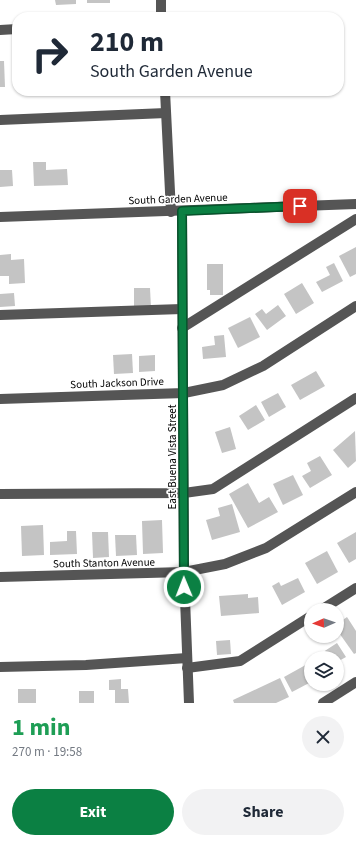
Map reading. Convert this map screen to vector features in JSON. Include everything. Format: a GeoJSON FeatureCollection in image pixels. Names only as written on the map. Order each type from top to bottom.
{"type":"FeatureCollection","features":[{"type":"Feature","properties":{"kind":"street"},"geometry":{"type":"LineString","coordinates":[[161,0],[161,12]]}},
{"type":"Feature","properties":{"kind":"street"},"geometry":{"type":"LineString","coordinates":[[0,30],[12,29]]}},
{"type":"Feature","properties":{"kind":"street","name":"East Buena Vista Street"},"geometry":{"type":"LineString","coordinates":[[165,96],[177,212],[182,309],[184,393],[184,572],[189,703]]}},
{"type":"Feature","properties":{"kind":"street"},"geometry":{"type":"LineString","coordinates":[[0,120],[166,113]]}},
{"type":"Feature","properties":{"kind":"street","name":"South Garden Avenue"},"geometry":{"type":"LineString","coordinates":[[0,217],[177,212],[356,204]]}},
{"type":"Feature","properties":{"kind":"street"},"geometry":{"type":"LineString","coordinates":[[182,328],[356,219]]}},
{"type":"Feature","properties":{"kind":"street","name":"South Jackson Drive"},"geometry":{"type":"LineString","coordinates":[[0,399],[184,393],[223,385],[264,366],[356,306]]}},
{"type":"Feature","properties":{"kind":"street"},"geometry":{"type":"LineString","coordinates":[[0,315],[182,309]]}},
{"type":"Feature","properties":{"kind":"street"},"geometry":{"type":"LineString","coordinates":[[0,494],[184,493],[213,489],[356,398]]}},
{"type":"Feature","properties":{"kind":"street","name":"South Stanton Avenue"},"geometry":{"type":"LineString","coordinates":[[0,577],[184,572],[225,564],[266,548],[356,492]]}},
{"type":"Feature","properties":{"kind":"street"},"geometry":{"type":"LineString","coordinates":[[332,603],[356,588]]}},
{"type":"Feature","properties":{"kind":"street"},"geometry":{"type":"LineString","coordinates":[[0,667],[240,661],[304,620]]}},
{"type":"Feature","properties":{"kind":"street"},"geometry":{"type":"LineString","coordinates":[[329,701],[356,682]]}},
{"type":"Feature","properties":{"kind":"building"},"geometry":{"type":"Polygon","coordinates":[[[55,0],[76,0],[76,4],[56,5],[55,0]]]}},
{"type":"Feature","properties":{"kind":"building"},"geometry":{"type":"Polygon","coordinates":[[[87,0],[110,0],[110,3],[87,3],[87,0]]]}},
{"type":"Feature","properties":{"kind":"building"},"geometry":{"type":"Polygon","coordinates":[[[0,61],[4,61],[5,87],[0,87],[0,61]]]}},
{"type":"Feature","properties":{"kind":"building"},"geometry":{"type":"Polygon","coordinates":[[[33,162],[46,162],[46,170],[67,169],[68,185],[34,186],[33,162]]]}},
{"type":"Feature","properties":{"kind":"building"},"geometry":{"type":"Polygon","coordinates":[[[0,170],[12,170],[13,186],[0,187],[0,170]]]}},
{"type":"Feature","properties":{"kind":"building"},"geometry":{"type":"Polygon","coordinates":[[[356,247],[356,274],[350,277],[339,256],[356,247]]]}},
{"type":"Feature","properties":{"kind":"building"},"geometry":{"type":"Polygon","coordinates":[[[11,254],[11,260],[24,259],[25,283],[9,284],[9,276],[0,276],[0,255],[11,254]]]}},
{"type":"Feature","properties":{"kind":"building"},"geometry":{"type":"Polygon","coordinates":[[[334,263],[343,281],[322,292],[316,282],[330,275],[326,267],[334,263]]]}},
{"type":"Feature","properties":{"kind":"building"},"geometry":{"type":"Polygon","coordinates":[[[207,264],[223,264],[223,295],[210,295],[210,290],[207,290],[207,264]]]}},
{"type":"Feature","properties":{"kind":"building"},"geometry":{"type":"Polygon","coordinates":[[[302,283],[314,303],[296,314],[284,294],[302,283]]]}},
{"type":"Feature","properties":{"kind":"building"},"geometry":{"type":"Polygon","coordinates":[[[134,288],[150,288],[151,308],[134,308],[134,288]]]}},
{"type":"Feature","properties":{"kind":"building"},"geometry":{"type":"Polygon","coordinates":[[[14,293],[15,306],[0,307],[0,294],[14,293]]]}},
{"type":"Feature","properties":{"kind":"building"},"geometry":{"type":"Polygon","coordinates":[[[278,305],[286,316],[267,330],[255,314],[262,309],[266,314],[278,305]]]}},
{"type":"Feature","properties":{"kind":"building"},"geometry":{"type":"Polygon","coordinates":[[[250,317],[260,337],[238,348],[228,328],[250,317]]]}},
{"type":"Feature","properties":{"kind":"building"},"geometry":{"type":"Polygon","coordinates":[[[224,335],[226,357],[203,359],[202,347],[215,345],[214,336],[224,335]]]}},
{"type":"Feature","properties":{"kind":"building"},"geometry":{"type":"Polygon","coordinates":[[[132,354],[133,373],[114,374],[113,355],[132,354]]]}},
{"type":"Feature","properties":{"kind":"building"},"geometry":{"type":"Polygon","coordinates":[[[155,355],[155,371],[139,372],[139,356],[155,355]]]}},
{"type":"Feature","properties":{"kind":"building"},"geometry":{"type":"Polygon","coordinates":[[[316,371],[325,386],[300,400],[291,385],[316,371]]]}},
{"type":"Feature","properties":{"kind":"building"},"geometry":{"type":"Polygon","coordinates":[[[278,393],[286,407],[269,417],[261,402],[278,393]]]}},
{"type":"Feature","properties":{"kind":"building"},"geometry":{"type":"Polygon","coordinates":[[[256,405],[265,420],[248,430],[239,416],[256,405]]]}},
{"type":"Feature","properties":{"kind":"building"},"geometry":{"type":"Polygon","coordinates":[[[230,427],[236,449],[222,453],[215,432],[230,427]]]}},
{"type":"Feature","properties":{"kind":"building"},"geometry":{"type":"Polygon","coordinates":[[[355,431],[356,461],[348,468],[333,450],[355,431]]]}},
{"type":"Feature","properties":{"kind":"building"},"geometry":{"type":"Polygon","coordinates":[[[320,456],[332,475],[310,488],[302,476],[311,471],[307,463],[320,456]]]}},
{"type":"Feature","properties":{"kind":"building"},"geometry":{"type":"Polygon","coordinates":[[[293,475],[303,495],[283,505],[273,484],[293,475]]]}},
{"type":"Feature","properties":{"kind":"building"},"geometry":{"type":"Polygon","coordinates":[[[248,483],[259,503],[269,497],[278,512],[248,528],[229,494],[248,483]]]}},
{"type":"Feature","properties":{"kind":"building"},"geometry":{"type":"Polygon","coordinates":[[[232,504],[240,532],[212,540],[206,520],[220,516],[218,508],[232,504]]]}},
{"type":"Feature","properties":{"kind":"building"},"geometry":{"type":"Polygon","coordinates":[[[162,520],[163,553],[143,554],[142,521],[162,520]]]}},
{"type":"Feature","properties":{"kind":"building"},"geometry":{"type":"Polygon","coordinates":[[[43,525],[44,555],[22,556],[21,526],[43,525]]]}},
{"type":"Feature","properties":{"kind":"building"},"geometry":{"type":"Polygon","coordinates":[[[67,531],[76,531],[77,554],[50,555],[50,542],[67,541],[67,531]]]}},
{"type":"Feature","properties":{"kind":"building"},"geometry":{"type":"Polygon","coordinates":[[[92,532],[108,532],[109,557],[93,558],[92,532]]]}},
{"type":"Feature","properties":{"kind":"building"},"geometry":{"type":"Polygon","coordinates":[[[356,532],[356,559],[349,563],[337,543],[356,532]]]}},
{"type":"Feature","properties":{"kind":"building"},"geometry":{"type":"Polygon","coordinates":[[[115,535],[136,535],[137,555],[116,556],[115,535]]]}},
{"type":"Feature","properties":{"kind":"building"},"geometry":{"type":"Polygon","coordinates":[[[327,551],[338,572],[317,584],[305,563],[327,551]]]}},
{"type":"Feature","properties":{"kind":"building"},"geometry":{"type":"Polygon","coordinates":[[[298,578],[305,592],[282,605],[272,586],[279,582],[281,586],[298,578]]]}},
{"type":"Feature","properties":{"kind":"building"},"geometry":{"type":"Polygon","coordinates":[[[248,594],[248,598],[258,597],[259,613],[221,616],[219,596],[248,594]]]}},
{"type":"Feature","properties":{"kind":"building"},"geometry":{"type":"Polygon","coordinates":[[[347,617],[356,631],[356,653],[354,654],[344,640],[344,619],[347,617]]]}},
{"type":"Feature","properties":{"kind":"building"},"geometry":{"type":"Polygon","coordinates":[[[230,640],[231,654],[217,655],[216,641],[230,640]]]}},
{"type":"Feature","properties":{"kind":"building"},"geometry":{"type":"Polygon","coordinates":[[[337,643],[342,651],[325,651],[337,643]]]}},
{"type":"Feature","properties":{"kind":"building"},"geometry":{"type":"Polygon","coordinates":[[[304,666],[304,686],[292,692],[284,677],[304,666]]]}},
{"type":"Feature","properties":{"kind":"building"},"geometry":{"type":"Polygon","coordinates":[[[280,678],[289,697],[276,703],[234,703],[233,700],[280,678]]]}},
{"type":"Feature","properties":{"kind":"building"},"geometry":{"type":"Polygon","coordinates":[[[121,679],[121,689],[128,689],[129,703],[115,703],[115,690],[109,690],[109,680],[121,679]]]}},
{"type":"Feature","properties":{"kind":"building"},"geometry":{"type":"Polygon","coordinates":[[[18,689],[36,689],[36,703],[18,703],[18,689]]]}},
{"type":"Feature","properties":{"kind":"building"},"geometry":{"type":"Polygon","coordinates":[[[79,691],[94,691],[94,703],[79,703],[79,691]]]}},
{"type":"Feature","properties":{"kind":"route"},"geometry":{"type":"LineString","coordinates":[[184,587],[182,211],[300,206]]}}]}
